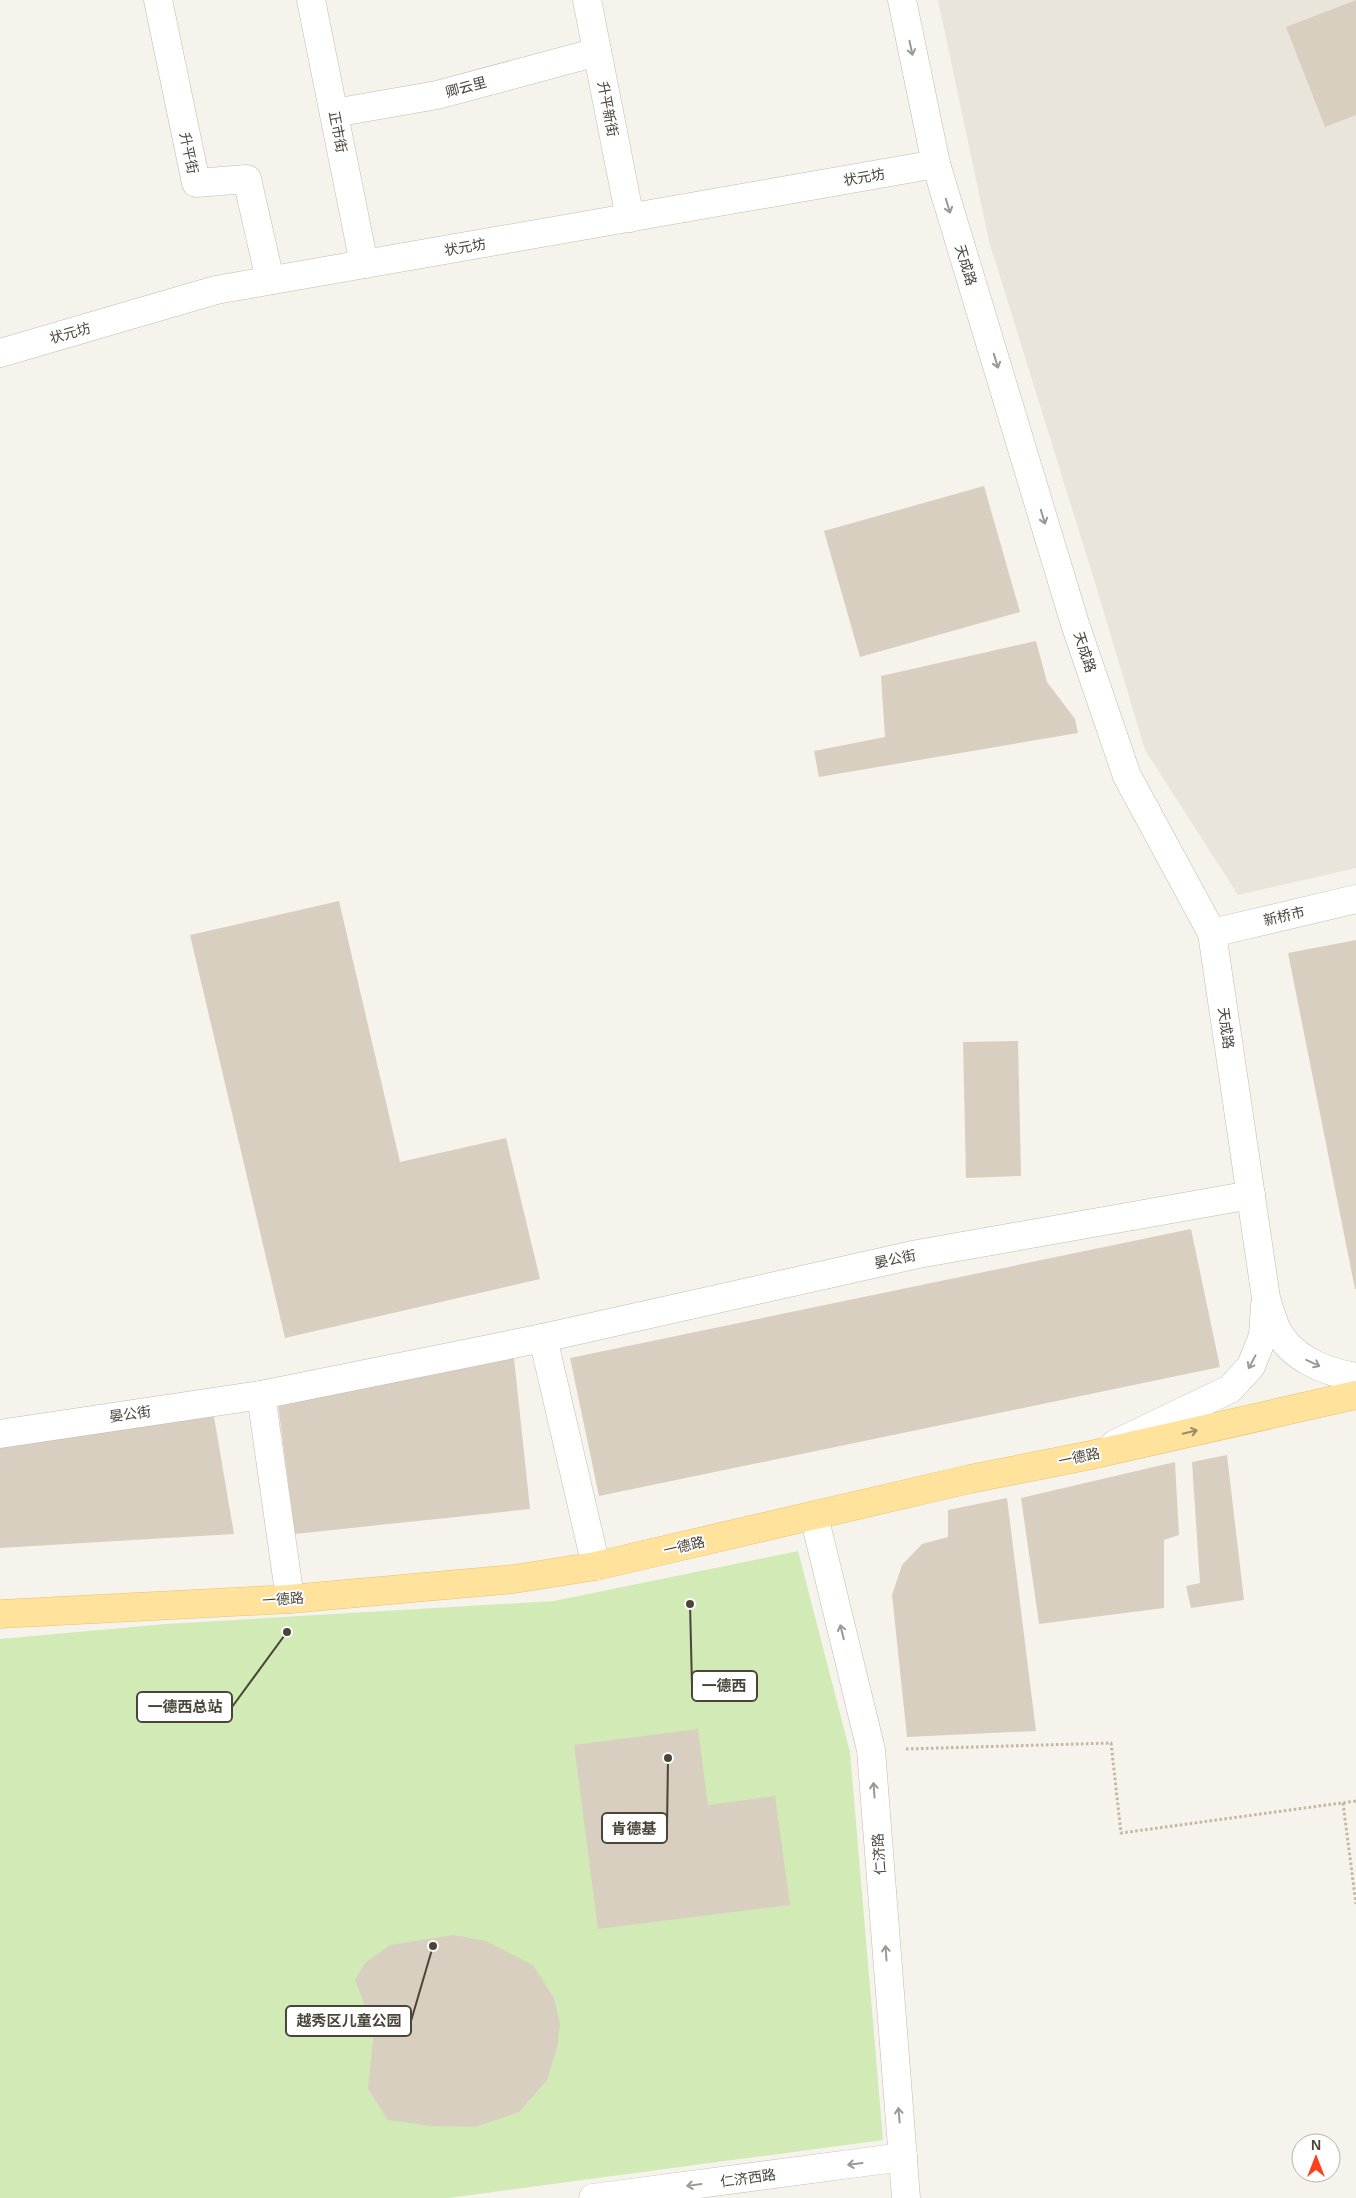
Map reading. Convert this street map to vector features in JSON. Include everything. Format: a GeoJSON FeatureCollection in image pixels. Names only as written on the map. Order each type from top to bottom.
{"type":"FeatureCollection","features":[{"type":"Feature","properties":{"kind":"main road","name":"一德路"},"geometry":{"type":"LineString","coordinates":[[0,1614],[290,1599],[514,1579],[596,1566],[970,1479],[1091,1455],[1356,1395]]}},
{"type":"Feature","properties":{"kind":"street","name":"升平街"},"geometry":{"type":"LineString","coordinates":[[158,0],[196,183],[247,179],[270,280]]}},
{"type":"Feature","properties":{"kind":"street","name":"正市街"},"geometry":{"type":"LineString","coordinates":[[311,0],[364,264]]}},
{"type":"Feature","properties":{"kind":"street","name":"升平新街"},"geometry":{"type":"LineString","coordinates":[[587,0],[630,218]]}},
{"type":"Feature","properties":{"kind":"street","name":"天成路"},"geometry":{"type":"LineString","coordinates":[[902,0],[936,164],[1076,624],[1126,776],[1212,933],[1266,1298]]}},
{"type":"Feature","properties":{"kind":"street","name":"卿云里"},"geometry":{"type":"LineString","coordinates":[[334,113],[437,95],[597,52]]}},
{"type":"Feature","properties":{"kind":"street","name":"状元坊"},"geometry":{"type":"LineString","coordinates":[[0,353],[216,290],[936,164]]}},
{"type":"Feature","properties":{"kind":"street","name":"新桥市"},"geometry":{"type":"LineString","coordinates":[[1212,933],[1356,899]]}},
{"type":"Feature","properties":{"kind":"street","name":"晏公街"},"geometry":{"type":"LineString","coordinates":[[0,1434],[261,1395],[543,1338],[918,1254],[1250,1196]]}},
{"type":"Feature","properties":{"kind":"street"},"geometry":{"type":"LineString","coordinates":[[1266,1298],[1276,1329],[1288,1345],[1304,1359],[1320,1367],[1356,1377]]}},
{"type":"Feature","properties":{"kind":"street"},"geometry":{"type":"LineString","coordinates":[[1091,1455],[1230,1389],[1251,1366],[1263,1336],[1266,1298]]}},
{"type":"Feature","properties":{"kind":"street"},"geometry":{"type":"LineString","coordinates":[[543,1338],[596,1566]]}},
{"type":"Feature","properties":{"kind":"street"},"geometry":{"type":"LineString","coordinates":[[261,1395],[290,1599]]}},
{"type":"Feature","properties":{"kind":"street","name":"仁济路"},"geometry":{"type":"LineString","coordinates":[[814,1516],[872,1750],[906,2198]]}},
{"type":"Feature","properties":{"kind":"street","name":"仁济西路"},"geometry":{"type":"LineString","coordinates":[[593,2198],[903,2157]]}},
{"type":"Feature","properties":{"kind":"path"},"geometry":{"type":"LineString","coordinates":[[872,1750],[1111,1743],[1122,1833],[1356,1801]]}},
{"type":"Feature","properties":{"kind":"path"},"geometry":{"type":"LineString","coordinates":[[1343,1803],[1356,1904]]}},
{"type":"Feature","properties":{"kind":"shaded area"},"geometry":{"type":"Polygon","coordinates":[[[938,0],[1356,0],[1356,868],[1238,895],[1145,750],[989,241],[938,0]]]}},
{"type":"Feature","properties":{"kind":"green space"},"geometry":{"type":"Polygon","coordinates":[[[798,1551],[850,1752],[883,2140],[448,2198],[0,2198],[0,1639],[166,1624],[554,1601],[798,1551]]]}},
{"type":"Feature","properties":{"kind":"building"},"geometry":{"type":"Polygon","coordinates":[[[1356,0],[1356,115],[1325,127],[1286,27],[1356,0]]]}},
{"type":"Feature","properties":{"kind":"building"},"geometry":{"type":"Polygon","coordinates":[[[984,486],[1020,612],[860,657],[824,531],[984,486]]]}},
{"type":"Feature","properties":{"kind":"building"},"geometry":{"type":"Polygon","coordinates":[[[1036,641],[1047,682],[1075,719],[1078,733],[819,777],[814,751],[885,737],[881,676],[1036,641]]]}},
{"type":"Feature","properties":{"kind":"building"},"geometry":{"type":"Polygon","coordinates":[[[339,901],[400,1162],[506,1138],[540,1279],[285,1338],[190,935],[339,901]]]}},
{"type":"Feature","properties":{"kind":"building"},"geometry":{"type":"Polygon","coordinates":[[[1356,940],[1356,1289],[1355,1289],[1288,953],[1356,940]]]}},
{"type":"Feature","properties":{"kind":"building"},"geometry":{"type":"Polygon","coordinates":[[[1018,1041],[1021,1176],[966,1178],[963,1042],[1018,1041]]]}},
{"type":"Feature","properties":{"kind":"building"},"geometry":{"type":"Polygon","coordinates":[[[1191,1229],[1220,1367],[599,1496],[570,1358],[1191,1229]]]}},
{"type":"Feature","properties":{"kind":"building"},"geometry":{"type":"Polygon","coordinates":[[[514,1358],[530,1509],[295,1534],[278,1405],[514,1358]]]}},
{"type":"Feature","properties":{"kind":"building"},"geometry":{"type":"Polygon","coordinates":[[[213,1411],[234,1534],[0,1548],[0,1440],[213,1411]]]}},
{"type":"Feature","properties":{"kind":"building"},"geometry":{"type":"Polygon","coordinates":[[[1227,1455],[1244,1600],[1191,1608],[1186,1586],[1200,1583],[1192,1462],[1227,1455]]]}},
{"type":"Feature","properties":{"kind":"building"},"geometry":{"type":"Polygon","coordinates":[[[1175,1462],[1179,1535],[1164,1540],[1164,1608],[1039,1624],[1021,1498],[1175,1462]]]}},
{"type":"Feature","properties":{"kind":"building"},"geometry":{"type":"Polygon","coordinates":[[[1007,1498],[1036,1731],[907,1737],[892,1595],[902,1565],[922,1544],[948,1537],[948,1510],[1007,1498]]]}},
{"type":"Feature","properties":{"kind":"building"},"geometry":{"type":"Polygon","coordinates":[[[698,1729],[708,1805],[775,1796],[790,1905],[598,1929],[574,1745],[698,1729]]]}},
{"type":"Feature","properties":{"kind":"building"},"geometry":{"type":"Polygon","coordinates":[[[453,1935],[486,1941],[533,1965],[554,1998],[560,2024],[557,2048],[547,2080],[519,2112],[475,2127],[431,2126],[388,2120],[368,2089],[374,2029],[355,1980],[365,1963],[390,1945],[453,1935]]]}},
{"type":"Feature","properties":{"kind":"place","name":"一德西"},"geometry":{"type":"Point","coordinates":[690,1604]}},
{"type":"Feature","properties":{"kind":"place","name":"一德西总站"},"geometry":{"type":"Point","coordinates":[287,1632]}},
{"type":"Feature","properties":{"kind":"place","name":"肯德基"},"geometry":{"type":"Point","coordinates":[668,1758]}},
{"type":"Feature","properties":{"kind":"place","name":"越秀区儿童公园"},"geometry":{"type":"Point","coordinates":[433,1946]}}]}
